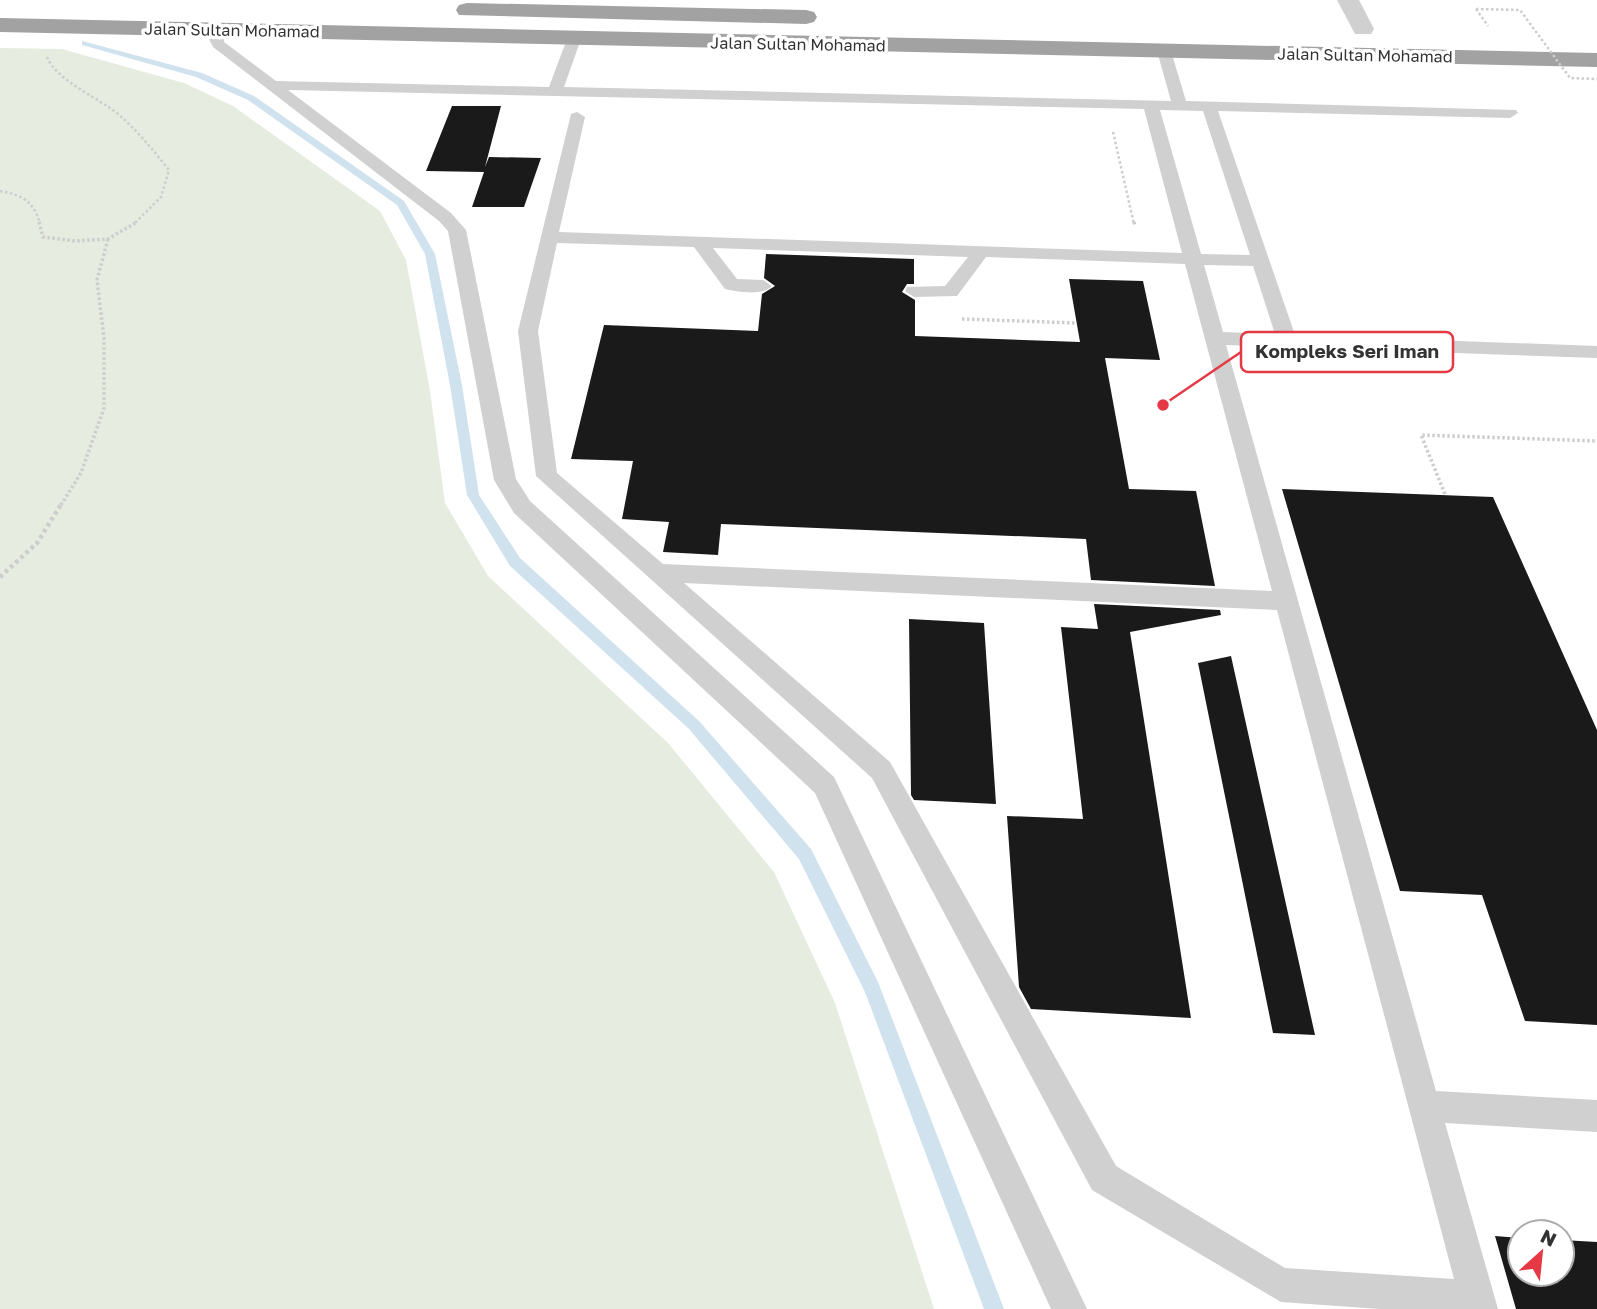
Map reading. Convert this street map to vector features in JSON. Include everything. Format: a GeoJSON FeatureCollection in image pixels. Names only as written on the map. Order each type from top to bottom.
{"type":"FeatureCollection","features":[{"type":"Feature","properties":{"kind":"highway","name":"Jalan Sultan Mohamad"},"geometry":{"type":"LineString","coordinates":[[447,9],[822,17]]}},
{"type":"Feature","properties":{"kind":"highway","name":"Jalan Sultan Mohamad"},"geometry":{"type":"LineString","coordinates":[[0,25],[1597,60]]}},
{"type":"Feature","properties":{"kind":"highway","name":"Jalan Sultan Mohamad"},"geometry":{"type":"LineString","coordinates":[[1335,29],[1389,30]]}},
{"type":"Feature","properties":{"kind":"street"},"geometry":{"type":"LineString","coordinates":[[1348,0],[1363,29]]}},
{"type":"Feature","properties":{"kind":"lane"},"geometry":{"type":"LineString","coordinates":[[217,29],[215,37],[218,44],[445,216],[457,230],[505,480],[522,508],[825,785],[1069,1309]]}},
{"type":"Feature","properties":{"kind":"lane"},"geometry":{"type":"LineString","coordinates":[[555,91],[574,39]]}},
{"type":"Feature","properties":{"kind":"lane"},"geometry":{"type":"LineString","coordinates":[[1164,51],[1180,106]]}},
{"type":"Feature","properties":{"kind":"lane"},"geometry":{"type":"LineString","coordinates":[[270,85],[1510,113]]}},
{"type":"Feature","properties":{"kind":"lane"},"geometry":{"type":"LineString","coordinates":[[578,117],[528,331],[547,476],[881,770],[1104,1178],[1282,1285],[1478,1303],[1151,105]]}},
{"type":"Feature","properties":{"kind":"lane"},"geometry":{"type":"LineString","coordinates":[[1209,106],[1287,341]]}},
{"type":"Feature","properties":{"kind":"lane"},"geometry":{"type":"LineString","coordinates":[[550,237],[1261,261]]}},
{"type":"Feature","properties":{"kind":"lane"},"geometry":{"type":"LineString","coordinates":[[699,242],[732,285],[763,286]]}},
{"type":"Feature","properties":{"kind":"lane"},"geometry":{"type":"LineString","coordinates":[[915,291],[950,292],[981,252]]}},
{"type":"Feature","properties":{"kind":"lane"},"geometry":{"type":"LineString","coordinates":[[1215,338],[1597,352]]}},
{"type":"Feature","properties":{"kind":"lane"},"geometry":{"type":"LineString","coordinates":[[659,573],[1286,601]]}},
{"type":"Feature","properties":{"kind":"lane"},"geometry":{"type":"LineString","coordinates":[[1425,1106],[1597,1116]]}},
{"type":"Feature","properties":{"kind":"path"},"geometry":{"type":"LineString","coordinates":[[1493,32],[1476,9],[1520,10],[1570,78],[1597,79]]}},
{"type":"Feature","properties":{"kind":"path"},"geometry":{"type":"LineString","coordinates":[[0,191],[22,195],[35,205],[43,237],[75,241],[108,239],[137,222],[161,197],[169,170],[148,141],[124,117],[51,69],[47,55],[64,26]]}},
{"type":"Feature","properties":{"kind":"path"},"geometry":{"type":"LineString","coordinates":[[0,577],[37,543],[81,473],[104,408],[104,338],[97,280],[108,239]]}},
{"type":"Feature","properties":{"kind":"path"},"geometry":{"type":"LineString","coordinates":[[960,319],[1077,323]]}},
{"type":"Feature","properties":{"kind":"path"},"geometry":{"type":"LineString","coordinates":[[1445,494],[1421,435],[1597,441]]}},
{"type":"Feature","properties":{"kind":"shaded area"},"geometry":{"type":"Polygon","coordinates":[[[0,48],[62,49],[184,83],[233,106],[380,211],[406,260],[430,391],[445,503],[488,576],[668,743],[774,872],[835,1003],[934,1309],[0,1309],[0,48]]]}},
{"type":"Feature","properties":{"kind":"building"},"geometry":{"type":"Polygon","coordinates":[[[452,106],[501,106],[485,167],[489,157],[541,158],[524,207],[472,207],[484,172],[426,171],[452,106]]]}},
{"type":"Feature","properties":{"kind":"building"},"geometry":{"type":"Polygon","coordinates":[[[766,254],[914,259],[914,284],[907,284],[902,292],[915,300],[915,336],[1080,342],[1069,279],[1143,281],[1160,360],[1105,358],[1129,489],[1196,491],[1215,586],[1091,580],[1086,539],[721,524],[718,555],[663,552],[669,522],[622,519],[633,461],[571,459],[604,325],[758,331],[762,294],[775,286],[764,278],[766,254]]]}},
{"type":"Feature","properties":{"kind":"building"},"geometry":{"type":"Polygon","coordinates":[[[1282,489],[1493,497],[1597,730],[1597,1025],[1525,1021],[1482,895],[1400,891],[1282,489]]]}},
{"type":"Feature","properties":{"kind":"building"},"geometry":{"type":"Polygon","coordinates":[[[1094,604],[1220,610],[1221,615],[1130,632],[1191,1018],[1031,1009],[1019,987],[1007,816],[1083,819],[1061,627],[1098,629],[1094,604]]]}},
{"type":"Feature","properties":{"kind":"building"},"geometry":{"type":"Polygon","coordinates":[[[909,619],[984,623],[996,804],[914,800],[911,795],[909,619]]]}},
{"type":"Feature","properties":{"kind":"building"},"geometry":{"type":"Polygon","coordinates":[[[1231,656],[1315,1035],[1273,1033],[1198,663],[1231,656]]]}},
{"type":"Feature","properties":{"kind":"building"},"geometry":{"type":"Polygon","coordinates":[[[1495,1236],[1506,1237],[1506,1274],[1495,1236]]]}},
{"type":"Feature","properties":{"kind":"building"},"geometry":{"type":"Polygon","coordinates":[[[1576,1241],[1597,1242],[1597,1309],[1516,1309],[1510,1288],[1576,1288],[1576,1241]]]}},
{"type":"Feature","properties":{"kind":"waterway"},"geometry":{"type":"LineString","coordinates":[[85,43],[199,75],[251,98],[401,203],[430,254],[456,385],[473,495],[515,562],[694,725],[805,854],[872,988],[994,1309]]}},
{"type":"Feature","properties":{"kind":"place","name":"Kompleks Seri Iman"},"geometry":{"type":"Point","coordinates":[1163,405]}}]}
